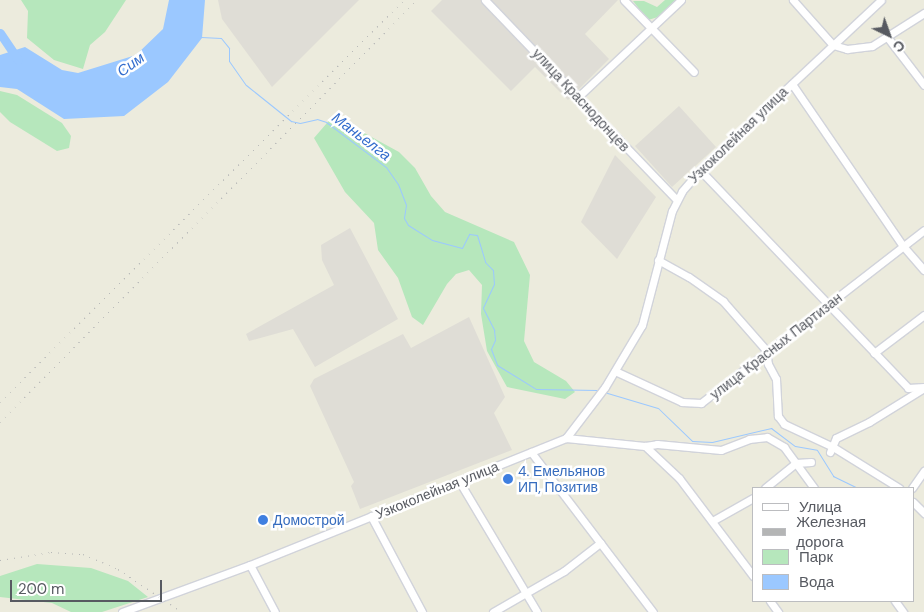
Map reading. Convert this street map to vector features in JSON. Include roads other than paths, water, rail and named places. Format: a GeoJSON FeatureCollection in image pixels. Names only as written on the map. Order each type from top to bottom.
{"type":"FeatureCollection","features":[{"type":"Feature","properties":{"kind":"street","name":"улица Краснодонцев"},"geometry":{"type":"LineString","coordinates":[[485,0],[579,96],[676,200]]}},
{"type":"Feature","properties":{"kind":"street"},"geometry":{"type":"LineString","coordinates":[[624,0],[694,72]]}},
{"type":"Feature","properties":{"kind":"street"},"geometry":{"type":"LineString","coordinates":[[579,96],[680,0]]}},
{"type":"Feature","properties":{"kind":"street"},"geometry":{"type":"LineString","coordinates":[[793,0],[833,44],[860,49],[888,38],[924,13]]}},
{"type":"Feature","properties":{"kind":"street","name":"Узкоколейная улица"},"geometry":{"type":"LineString","coordinates":[[122,612],[137,609],[250,565],[566,438],[605,387],[642,325],[658,260],[676,200],[700,170],[881,0]]}},
{"type":"Feature","properties":{"kind":"street"},"geometry":{"type":"LineString","coordinates":[[888,38],[924,85]]}},
{"type":"Feature","properties":{"kind":"street"},"geometry":{"type":"LineString","coordinates":[[792,84],[904,246],[924,270]]}},
{"type":"Feature","properties":{"kind":"street"},"geometry":{"type":"LineString","coordinates":[[700,170],[908,388],[924,387]]}},
{"type":"Feature","properties":{"kind":"street","name":"улица Красных Партизан"},"geometry":{"type":"LineString","coordinates":[[615,371],[692,404],[709,399],[924,230]]}},
{"type":"Feature","properties":{"kind":"street"},"geometry":{"type":"LineString","coordinates":[[658,260],[689,277],[723,301],[744,322],[768,354],[779,398],[778,416],[792,429],[897,487]]}},
{"type":"Feature","properties":{"kind":"street"},"geometry":{"type":"LineString","coordinates":[[874,353],[924,315]]}},
{"type":"Feature","properties":{"kind":"street"},"geometry":{"type":"LineString","coordinates":[[832,450],[836,438],[869,422],[924,387]]}},
{"type":"Feature","properties":{"kind":"street"},"geometry":{"type":"LineString","coordinates":[[566,438],[645,446],[658,444],[721,450],[768,437],[784,447],[813,487]]}},
{"type":"Feature","properties":{"kind":"street"},"geometry":{"type":"LineString","coordinates":[[645,446],[680,478],[714,520],[752,575]]}},
{"type":"Feature","properties":{"kind":"street"},"geometry":{"type":"LineString","coordinates":[[531,452],[653,612]]}},
{"type":"Feature","properties":{"kind":"street"},"geometry":{"type":"LineString","coordinates":[[766,487],[796,464],[811,462]]}},
{"type":"Feature","properties":{"kind":"street"},"geometry":{"type":"LineString","coordinates":[[913,487],[924,471]]}},
{"type":"Feature","properties":{"kind":"street"},"geometry":{"type":"LineString","coordinates":[[459,481],[537,612]]}},
{"type":"Feature","properties":{"kind":"street"},"geometry":{"type":"LineString","coordinates":[[714,520],[752,499]]}},
{"type":"Feature","properties":{"kind":"street"},"geometry":{"type":"LineString","coordinates":[[914,503],[924,513]]}},
{"type":"Feature","properties":{"kind":"street"},"geometry":{"type":"LineString","coordinates":[[371,516],[422,612]]}},
{"type":"Feature","properties":{"kind":"street"},"geometry":{"type":"LineString","coordinates":[[493,612],[564,571],[600,543]]}},
{"type":"Feature","properties":{"kind":"street"},"geometry":{"type":"LineString","coordinates":[[250,565],[275,612]]}},
{"type":"Feature","properties":{"kind":"water"},"geometry":{"type":"Polygon","coordinates":[[[169,0],[205,0],[202,38],[168,82],[124,116],[64,119],[17,89],[0,87],[0,55],[25,47],[62,70],[78,73],[136,55],[163,29],[169,0]]]}},
{"type":"Feature","properties":{"kind":"waterway","name":"Сим"},"geometry":{"type":"LineString","coordinates":[[0,33],[18,60]]}},
{"type":"Feature","properties":{"kind":"waterway","name":"Маньелга"},"geometry":{"type":"LineString","coordinates":[[201,37],[221,38],[229,48],[229,61],[246,85],[291,121],[300,123],[317,119],[326,122],[386,167],[398,184],[406,205],[404,218],[408,225],[432,240],[462,248],[469,234],[477,235],[485,262],[493,270],[494,284],[483,308],[494,330],[495,340],[491,349],[497,365],[536,389],[597,390]]}},
{"type":"Feature","properties":{"kind":"waterway","name":"Маньелга"},"geometry":{"type":"LineString","coordinates":[[604,392],[658,408],[692,441],[712,442],[771,428],[795,446],[817,450],[833,476],[856,487]]}},
{"type":"Feature","properties":{"kind":"railway"},"geometry":{"type":"LineString","coordinates":[[0,402],[404,0]]}},
{"type":"Feature","properties":{"kind":"railway"},"geometry":{"type":"LineString","coordinates":[[0,422],[417,0]]}},
{"type":"Feature","properties":{"kind":"railway"},"geometry":{"type":"LineString","coordinates":[[0,560],[51,552],[83,554],[118,569],[182,612]]}},
{"type":"Feature","properties":{"kind":"place","name":"4. Емельянов ИП, Позитив"},"geometry":{"type":"Point","coordinates":[508,479]}},
{"type":"Feature","properties":{"kind":"place","name":"Домострой"},"geometry":{"type":"Point","coordinates":[263,520]}}]}
